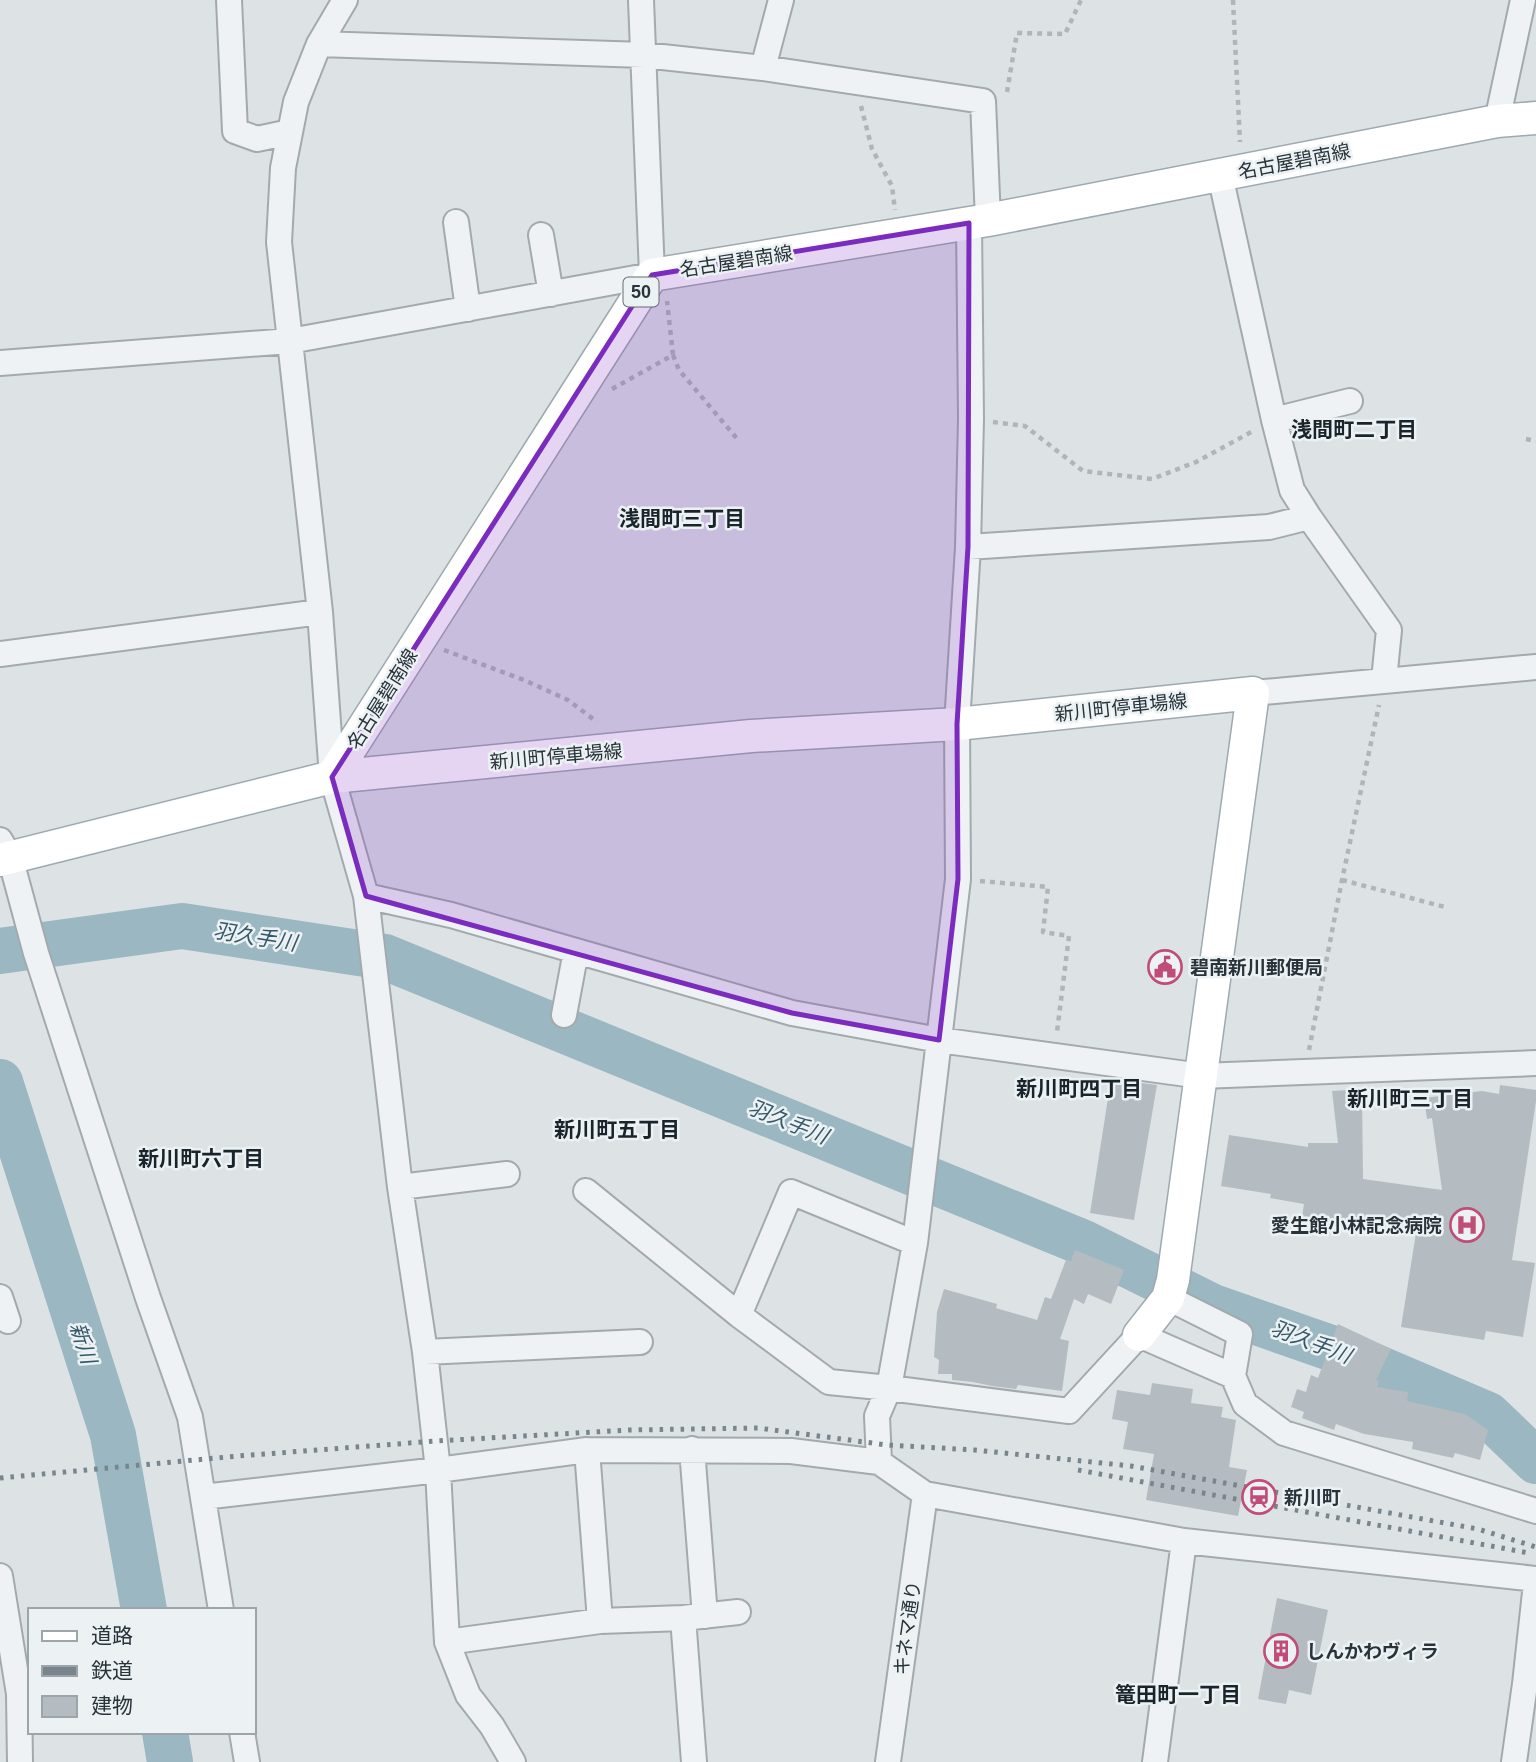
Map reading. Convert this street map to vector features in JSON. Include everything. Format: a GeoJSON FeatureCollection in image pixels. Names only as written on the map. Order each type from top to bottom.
{"type":"FeatureCollection","features":[{"type":"Feature","properties":{"kind":"main road","name":"名古屋碧南線"},"geometry":{"type":"LineString","coordinates":[[332,777],[564,413],[658,274],[978,222],[1497,121],[1536,118]]}},
{"type":"Feature","properties":{"kind":"main road","name":"新川町停車場線"},"geometry":{"type":"LineString","coordinates":[[332,777],[751,736],[957,724],[1253,693]]}},
{"type":"Feature","properties":{"kind":"main road"},"geometry":{"type":"LineString","coordinates":[[1139,1335],[1168,1298],[1173,1280],[1253,693]]}},
{"type":"Feature","properties":{"kind":"main road"},"geometry":{"type":"LineString","coordinates":[[3,852],[332,777]]}},
{"type":"Feature","properties":{"kind":"street"},"geometry":{"type":"LineString","coordinates":[[229,0],[235,131],[257,139],[290,132]]}},
{"type":"Feature","properties":{"kind":"street"},"geometry":{"type":"LineString","coordinates":[[345,0],[319,44],[296,102],[283,168],[279,242],[320,612],[332,777],[366,896],[400,1187],[425,1352],[438,1470],[447,1642],[468,1695],[492,1726],[513,1762]]}},
{"type":"Feature","properties":{"kind":"street"},"geometry":{"type":"LineString","coordinates":[[0,363],[290,341],[658,274],[641,0]]}},
{"type":"Feature","properties":{"kind":"street"},"geometry":{"type":"LineString","coordinates":[[763,68],[781,0]]}},
{"type":"Feature","properties":{"kind":"street"},"geometry":{"type":"LineString","coordinates":[[1497,121],[1522,0]]}},
{"type":"Feature","properties":{"kind":"street"},"geometry":{"type":"LineString","coordinates":[[319,44],[644,55],[763,68],[983,101],[968,547],[957,724],[958,879],[915,1243],[889,1388],[877,1416],[879,1462]]}},
{"type":"Feature","properties":{"kind":"street"},"geometry":{"type":"LineString","coordinates":[[1231,173],[1274,420],[1292,490],[1389,630],[1384,680]]}},
{"type":"Feature","properties":{"kind":"street"},"geometry":{"type":"LineString","coordinates":[[456,222],[468,309]]}},
{"type":"Feature","properties":{"kind":"street"},"geometry":{"type":"LineString","coordinates":[[541,235],[551,293]]}},
{"type":"Feature","properties":{"kind":"street"},"geometry":{"type":"LineString","coordinates":[[1274,420],[1350,401]]}},
{"type":"Feature","properties":{"kind":"street"},"geometry":{"type":"LineString","coordinates":[[968,547],[1269,527],[1309,517]]}},
{"type":"Feature","properties":{"kind":"street"},"geometry":{"type":"LineString","coordinates":[[0,654],[320,612]]}},
{"type":"Feature","properties":{"kind":"street"},"geometry":{"type":"LineString","coordinates":[[1253,693],[1536,667]]}},
{"type":"Feature","properties":{"kind":"street"},"geometry":{"type":"LineString","coordinates":[[3,852],[148,1298],[190,1417],[221,1608]]}},
{"type":"Feature","properties":{"kind":"street"},"geometry":{"type":"LineString","coordinates":[[366,896],[452,915],[792,1013],[939,1040],[1201,1076],[1536,1063]]}},
{"type":"Feature","properties":{"kind":"street"},"geometry":{"type":"LineString","coordinates":[[564,1015],[576,951]]}},
{"type":"Feature","properties":{"kind":"street"},"geometry":{"type":"LineString","coordinates":[[400,1187],[507,1174]]}},
{"type":"Feature","properties":{"kind":"street"},"geometry":{"type":"LineString","coordinates":[[586,1191],[739,1315],[829,1382],[1069,1411],[1139,1335],[1233,1376]]}},
{"type":"Feature","properties":{"kind":"street"},"geometry":{"type":"LineString","coordinates":[[739,1315],[791,1192],[915,1243]]}},
{"type":"Feature","properties":{"kind":"street"},"geometry":{"type":"LineString","coordinates":[[0,1297],[8,1321]]}},
{"type":"Feature","properties":{"kind":"street"},"geometry":{"type":"LineString","coordinates":[[1168,1298],[1240,1334],[1233,1376],[1245,1404],[1284,1433],[1536,1511]]}},
{"type":"Feature","properties":{"kind":"street"},"geometry":{"type":"LineString","coordinates":[[425,1352],[640,1342]]}},
{"type":"Feature","properties":{"kind":"street"},"geometry":{"type":"LineString","coordinates":[[692,1449],[694,1762]]}},
{"type":"Feature","properties":{"kind":"street"},"geometry":{"type":"LineString","coordinates":[[203,1497],[587,1450],[791,1451],[879,1462],[925,1494],[1184,1541],[1536,1581],[1531,1686],[1514,1762]]}},
{"type":"Feature","properties":{"kind":"street"},"geometry":{"type":"LineString","coordinates":[[587,1450],[600,1621]]}},
{"type":"Feature","properties":{"kind":"street","name":"キネマ通り"},"geometry":{"type":"LineString","coordinates":[[888,1762],[925,1494]]}},
{"type":"Feature","properties":{"kind":"street"},"geometry":{"type":"LineString","coordinates":[[1155,1762],[1184,1541]]}},
{"type":"Feature","properties":{"kind":"street"},"geometry":{"type":"LineString","coordinates":[[0,1576],[19,1694],[20,1762]]}},
{"type":"Feature","properties":{"kind":"street"},"geometry":{"type":"LineString","coordinates":[[447,1642],[600,1621],[694,1617],[738,1612]]}},
{"type":"Feature","properties":{"kind":"street"},"geometry":{"type":"LineString","coordinates":[[242,1734],[247,1762]]}},
{"type":"Feature","properties":{"kind":"path"},"geometry":{"type":"LineString","coordinates":[[983,101],[1005,100],[1017,33],[1065,34],[1081,0]]}},
{"type":"Feature","properties":{"kind":"path"},"geometry":{"type":"LineString","coordinates":[[1231,173],[1233,0]]}},
{"type":"Feature","properties":{"kind":"path"},"geometry":{"type":"LineString","coordinates":[[855,82],[872,149],[892,186],[897,235]]}},
{"type":"Feature","properties":{"kind":"path"},"geometry":{"type":"LineString","coordinates":[[658,274],[673,355],[679,370],[739,441]]}},
{"type":"Feature","properties":{"kind":"path"},"geometry":{"type":"LineString","coordinates":[[564,413],[625,383],[673,355]]}},
{"type":"Feature","properties":{"kind":"path"},"geometry":{"type":"LineString","coordinates":[[971,419],[1025,426],[1083,471],[1152,479],[1196,462],[1274,420]]}},
{"type":"Feature","properties":{"kind":"path"},"geometry":{"type":"LineString","coordinates":[[1526,439],[1536,440]]}},
{"type":"Feature","properties":{"kind":"path"},"geometry":{"type":"LineString","coordinates":[[419,640],[524,680],[568,701],[598,723],[610,751]]}},
{"type":"Feature","properties":{"kind":"path"},"geometry":{"type":"LineString","coordinates":[[1305,1072],[1384,680]]}},
{"type":"Feature","properties":{"kind":"path"},"geometry":{"type":"LineString","coordinates":[[958,879],[1048,887],[1043,932],[1069,936],[1055,1055]]}},
{"type":"Feature","properties":{"kind":"path"},"geometry":{"type":"LineString","coordinates":[[1342,880],[1445,908]]}},
{"type":"Feature","properties":{"kind":"highlighted area"},"geometry":{"type":"Polygon","coordinates":[[[969,223],[968,547],[957,724],[958,879],[939,1040],[792,1013],[366,896],[332,777],[652,275],[969,223]]]}},
{"type":"Feature","properties":{"kind":"building"},"geometry":{"type":"Polygon","coordinates":[[[1111,1079],[1157,1085],[1134,1220],[1090,1213],[1111,1079]]]}},
{"type":"Feature","properties":{"kind":"building"},"geometry":{"type":"Polygon","coordinates":[[[1500,1085],[1536,1090],[1512,1260],[1535,1263],[1523,1337],[1486,1331],[1484,1340],[1401,1327],[1416,1233],[1302,1217],[1304,1204],[1270,1198],[1271,1194],[1221,1186],[1229,1135],[1308,1147],[1308,1143],[1338,1143],[1332,1091],[1362,1089],[1363,1179],[1442,1190],[1432,1118],[1427,1119],[1424,1098],[1482,1091],[1499,1094],[1500,1085]]]}},
{"type":"Feature","properties":{"kind":"building"},"geometry":{"type":"Polygon","coordinates":[[[1075,1250],[1124,1270],[1111,1304],[1088,1294],[1084,1304],[1074,1299],[1060,1339],[1069,1341],[1062,1391],[1018,1385],[1016,1389],[992,1386],[952,1380],[952,1374],[938,1374],[939,1360],[934,1357],[937,1312],[944,1289],[997,1304],[996,1308],[1037,1320],[1045,1297],[1051,1299],[1066,1260],[1071,1261],[1075,1250]]]}},
{"type":"Feature","properties":{"kind":"building"},"geometry":{"type":"Polygon","coordinates":[[[1338,1324],[1391,1349],[1376,1380],[1379,1382],[1377,1387],[1408,1392],[1407,1401],[1465,1414],[1488,1430],[1480,1460],[1455,1453],[1453,1458],[1412,1449],[1413,1442],[1364,1434],[1336,1424],[1334,1430],[1302,1418],[1304,1412],[1291,1407],[1297,1389],[1306,1392],[1311,1375],[1318,1378],[1338,1324]]]}},
{"type":"Feature","properties":{"kind":"building"},"geometry":{"type":"Polygon","coordinates":[[[1152,1383],[1193,1389],[1191,1403],[1223,1407],[1221,1417],[1236,1420],[1229,1467],[1247,1470],[1238,1516],[1146,1500],[1154,1454],[1123,1449],[1128,1422],[1112,1419],[1117,1390],[1150,1395],[1152,1383]]]}},
{"type":"Feature","properties":{"kind":"building"},"geometry":{"type":"Polygon","coordinates":[[[1277,1598],[1328,1610],[1311,1695],[1289,1690],[1286,1704],[1258,1699],[1277,1598]]]}},
{"type":"Feature","properties":{"kind":"waterway","name":"羽久手川"},"geometry":{"type":"LineString","coordinates":[[0,951],[182,926],[385,957],[1084,1243],[1213,1307],[1328,1347],[1488,1415],[1536,1461]]}},
{"type":"Feature","properties":{"kind":"waterway","name":"新川"},"geometry":{"type":"LineString","coordinates":[[0,1082],[113,1435],[144,1608]]}},
{"type":"Feature","properties":{"kind":"waterway","name":"新川"},"geometry":{"type":"LineString","coordinates":[[165,1734],[170,1762]]}},
{"type":"Feature","properties":{"kind":"railway"},"geometry":{"type":"LineString","coordinates":[[0,1478],[436,1441],[629,1430],[758,1428],[887,1445],[975,1450],[1131,1466],[1478,1529],[1536,1547]]}},
{"type":"Feature","properties":{"kind":"railway"},"geometry":{"type":"LineString","coordinates":[[1078,1470],[1529,1553]]}},
{"type":"Feature","properties":{"kind":"place","name":"碧南新川郵便局"},"geometry":{"type":"Point","coordinates":[1165,967]}},
{"type":"Feature","properties":{"kind":"place","name":"愛生館小林記念病院"},"geometry":{"type":"Point","coordinates":[1467,1225]}},
{"type":"Feature","properties":{"kind":"place","name":"新川町"},"geometry":{"type":"Point","coordinates":[1259,1497]}},
{"type":"Feature","properties":{"kind":"place","name":"しんかわヴィラ"},"geometry":{"type":"Point","coordinates":[1281,1651]}},
{"type":"Feature","properties":{"kind":"district","name":"浅間町二丁目"},"geometry":{"type":"Point","coordinates":[1354,430]}},
{"type":"Feature","properties":{"kind":"district","name":"浅間町三丁目"},"geometry":{"type":"Point","coordinates":[682,519]}},
{"type":"Feature","properties":{"kind":"district","name":"新川町四丁目"},"geometry":{"type":"Point","coordinates":[1079,1089]}},
{"type":"Feature","properties":{"kind":"district","name":"新川町三丁目"},"geometry":{"type":"Point","coordinates":[1410,1099]}},
{"type":"Feature","properties":{"kind":"district","name":"新川町五丁目"},"geometry":{"type":"Point","coordinates":[617,1130]}},
{"type":"Feature","properties":{"kind":"district","name":"新川町六丁目"},"geometry":{"type":"Point","coordinates":[201,1159]}},
{"type":"Feature","properties":{"kind":"district","name":"篭田町一丁目"},"geometry":{"type":"Point","coordinates":[1178,1695]}}]}
